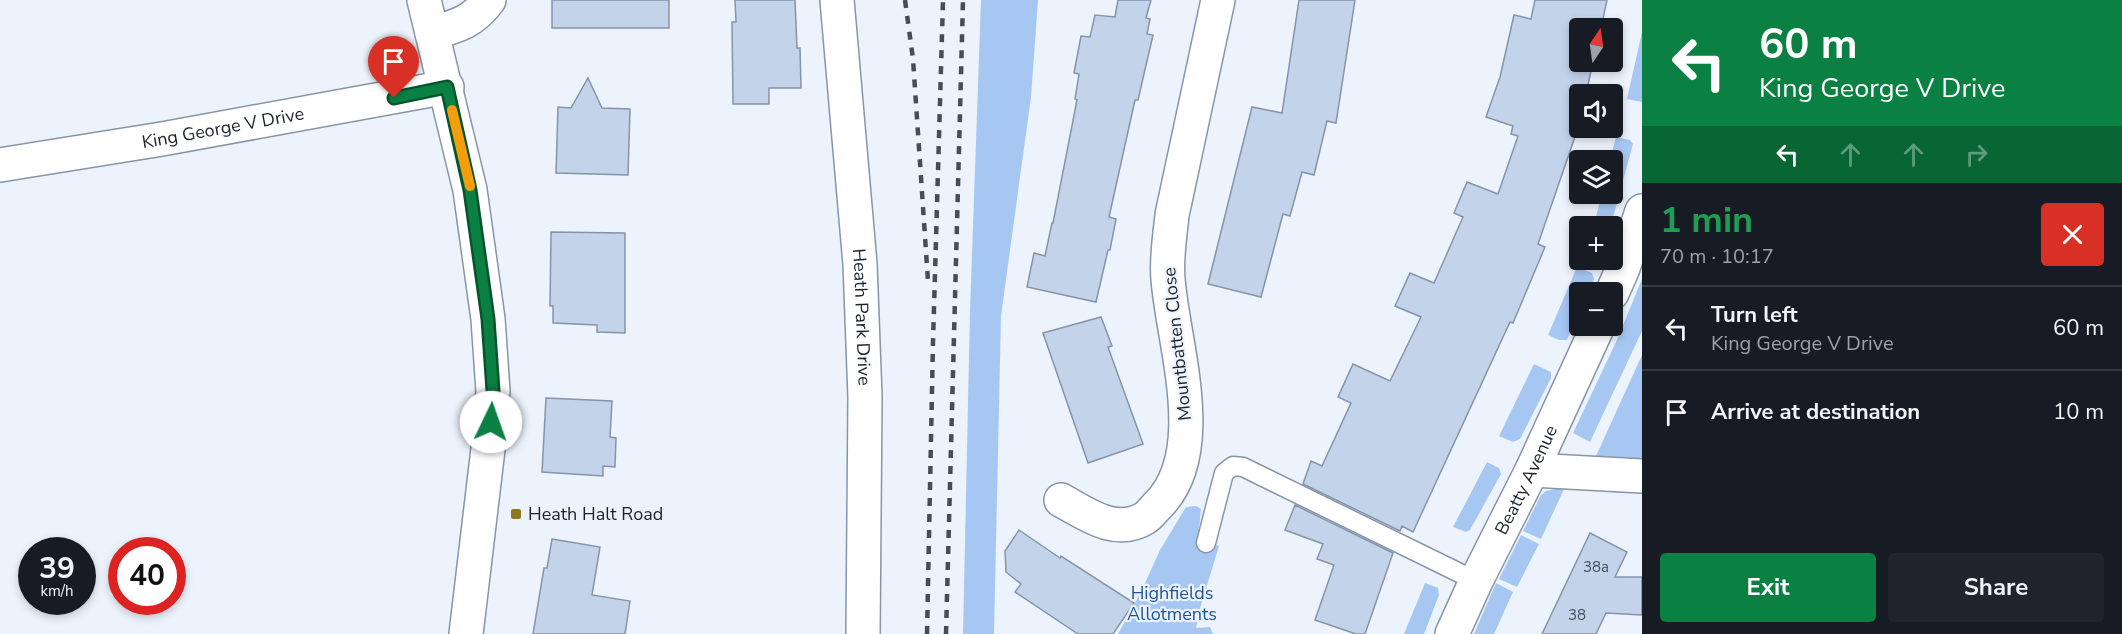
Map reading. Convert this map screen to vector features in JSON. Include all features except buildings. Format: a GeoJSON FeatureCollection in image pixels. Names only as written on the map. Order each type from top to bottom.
{"type":"FeatureCollection","features":[{"type":"Feature","properties":{"kind":"street"},"geometry":{"type":"LineString","coordinates":[[424,0],[447,87],[470,190],[488,319],[493,391],[466,634]]}},
{"type":"Feature","properties":{"kind":"street"},"geometry":{"type":"LineString","coordinates":[[432,33],[472,19],[489,0]]}},
{"type":"Feature","properties":{"kind":"street","name":"Heath Park Drive"},"geometry":{"type":"LineString","coordinates":[[837,0],[860,264],[865,397],[863,634]]}},
{"type":"Feature","properties":{"kind":"street","name":"Mountbatten Close"},"geometry":{"type":"LineString","coordinates":[[1061,500],[1099,522],[1122,526],[1145,518],[1163,501],[1176,477],[1185,438],[1186,397],[1167,276],[1169,244],[1172,215],[1218,0]]}},
{"type":"Feature","properties":{"kind":"street","name":"King George V Drive"},"geometry":{"type":"LineString","coordinates":[[0,165],[162,139],[447,87]]}},
{"type":"Feature","properties":{"kind":"street"},"geometry":{"type":"LineString","coordinates":[[1618,282],[1637,244],[1642,211]]}},
{"type":"Feature","properties":{"kind":"street","name":"Beatty Avenue"},"geometry":{"type":"LineString","coordinates":[[1452,634],[1532,470],[1593,336]]}},
{"type":"Feature","properties":{"kind":"street"},"geometry":{"type":"LineString","coordinates":[[1532,470],[1642,476]]}},
{"type":"Feature","properties":{"kind":"lane"},"geometry":{"type":"LineString","coordinates":[[1206,543],[1224,473],[1233,466],[1243,467],[1476,581]]}},
{"type":"Feature","properties":{"kind":"green space"},"geometry":{"type":"Polygon","coordinates":[[[981,0],[1038,0],[1031,97],[1001,316],[994,634],[963,634],[970,311],[981,0]]]}},
{"type":"Feature","properties":{"kind":"green space"},"geometry":{"type":"Polygon","coordinates":[[[1642,32],[1642,102],[1627,99],[1642,32]]]}},
{"type":"Feature","properties":{"kind":"green space"},"geometry":{"type":"Polygon","coordinates":[[[1616,138],[1630,140],[1633,144],[1623,181],[1623,150],[1613,150],[1616,138]]]}},
{"type":"Feature","properties":{"kind":"green space"},"geometry":{"type":"Polygon","coordinates":[[[1599,204],[1617,204],[1613,216],[1596,216],[1599,204]]]}},
{"type":"Feature","properties":{"kind":"green space"},"geometry":{"type":"Polygon","coordinates":[[[1576,270],[1592,273],[1594,279],[1593,282],[1571,282],[1576,270]]]}},
{"type":"Feature","properties":{"kind":"green space"},"geometry":{"type":"Polygon","coordinates":[[[1642,279],[1642,331],[1590,442],[1573,433],[1619,336],[1623,336],[1623,325],[1642,279]]]}},
{"type":"Feature","properties":{"kind":"green space"},"geometry":{"type":"Polygon","coordinates":[[[1569,286],[1569,335],[1567,340],[1559,340],[1548,335],[1569,286]]]}},
{"type":"Feature","properties":{"kind":"green space"},"geometry":{"type":"Polygon","coordinates":[[[1642,355],[1642,459],[1596,456],[1642,355]]]}},
{"type":"Feature","properties":{"kind":"green space"},"geometry":{"type":"Polygon","coordinates":[[[1534,364],[1551,372],[1551,378],[1520,439],[1513,442],[1499,436],[1534,364]]]}},
{"type":"Feature","properties":{"kind":"green space"},"geometry":{"type":"Polygon","coordinates":[[[1487,462],[1499,468],[1501,474],[1470,530],[1466,532],[1453,527],[1487,462]]]}},
{"type":"Feature","properties":{"kind":"green space"},"geometry":{"type":"Polygon","coordinates":[[[1554,489],[1564,489],[1541,539],[1523,531],[1541,495],[1554,489]]]}},
{"type":"Feature","properties":{"kind":"green space","name":"Highfields Allotments"},"geometry":{"type":"Polygon","coordinates":[[[1196,506],[1201,509],[1198,540],[1219,546],[1196,628],[1210,627],[1213,634],[1118,634],[1160,550],[1186,507],[1196,506]]]}},
{"type":"Feature","properties":{"kind":"green space"},"geometry":{"type":"Polygon","coordinates":[[[1521,535],[1539,544],[1517,587],[1499,579],[1521,535]]]}},
{"type":"Feature","properties":{"kind":"green space"},"geometry":{"type":"Polygon","coordinates":[[[1425,583],[1438,588],[1439,595],[1424,634],[1404,634],[1425,583]]]}},
{"type":"Feature","properties":{"kind":"green space"},"geometry":{"type":"Polygon","coordinates":[[[1496,583],[1513,592],[1494,634],[1474,634],[1496,583]]]}},
{"type":"Feature","properties":{"kind":"railway"},"geometry":{"type":"LineString","coordinates":[[905,0],[913,59],[928,281]]}},
{"type":"Feature","properties":{"kind":"railway"},"geometry":{"type":"LineString","coordinates":[[927,634],[943,0]]}},
{"type":"Feature","properties":{"kind":"railway"},"geometry":{"type":"LineString","coordinates":[[946,634],[963,0]]}},
{"type":"Feature","properties":{"kind":"slow traffic"},"geometry":{"type":"LineString","coordinates":[[452,110],[470,186]]}},
{"type":"Feature","properties":{"kind":"place","name":"Heath Halt Road"},"geometry":{"type":"Point","coordinates":[516,514]}},
{"type":"Feature","properties":{"kind":"route"},"geometry":{"type":"LineString","coordinates":[[394,98],[447,87],[470,190],[488,319],[493,391],[491,422]]}}]}
